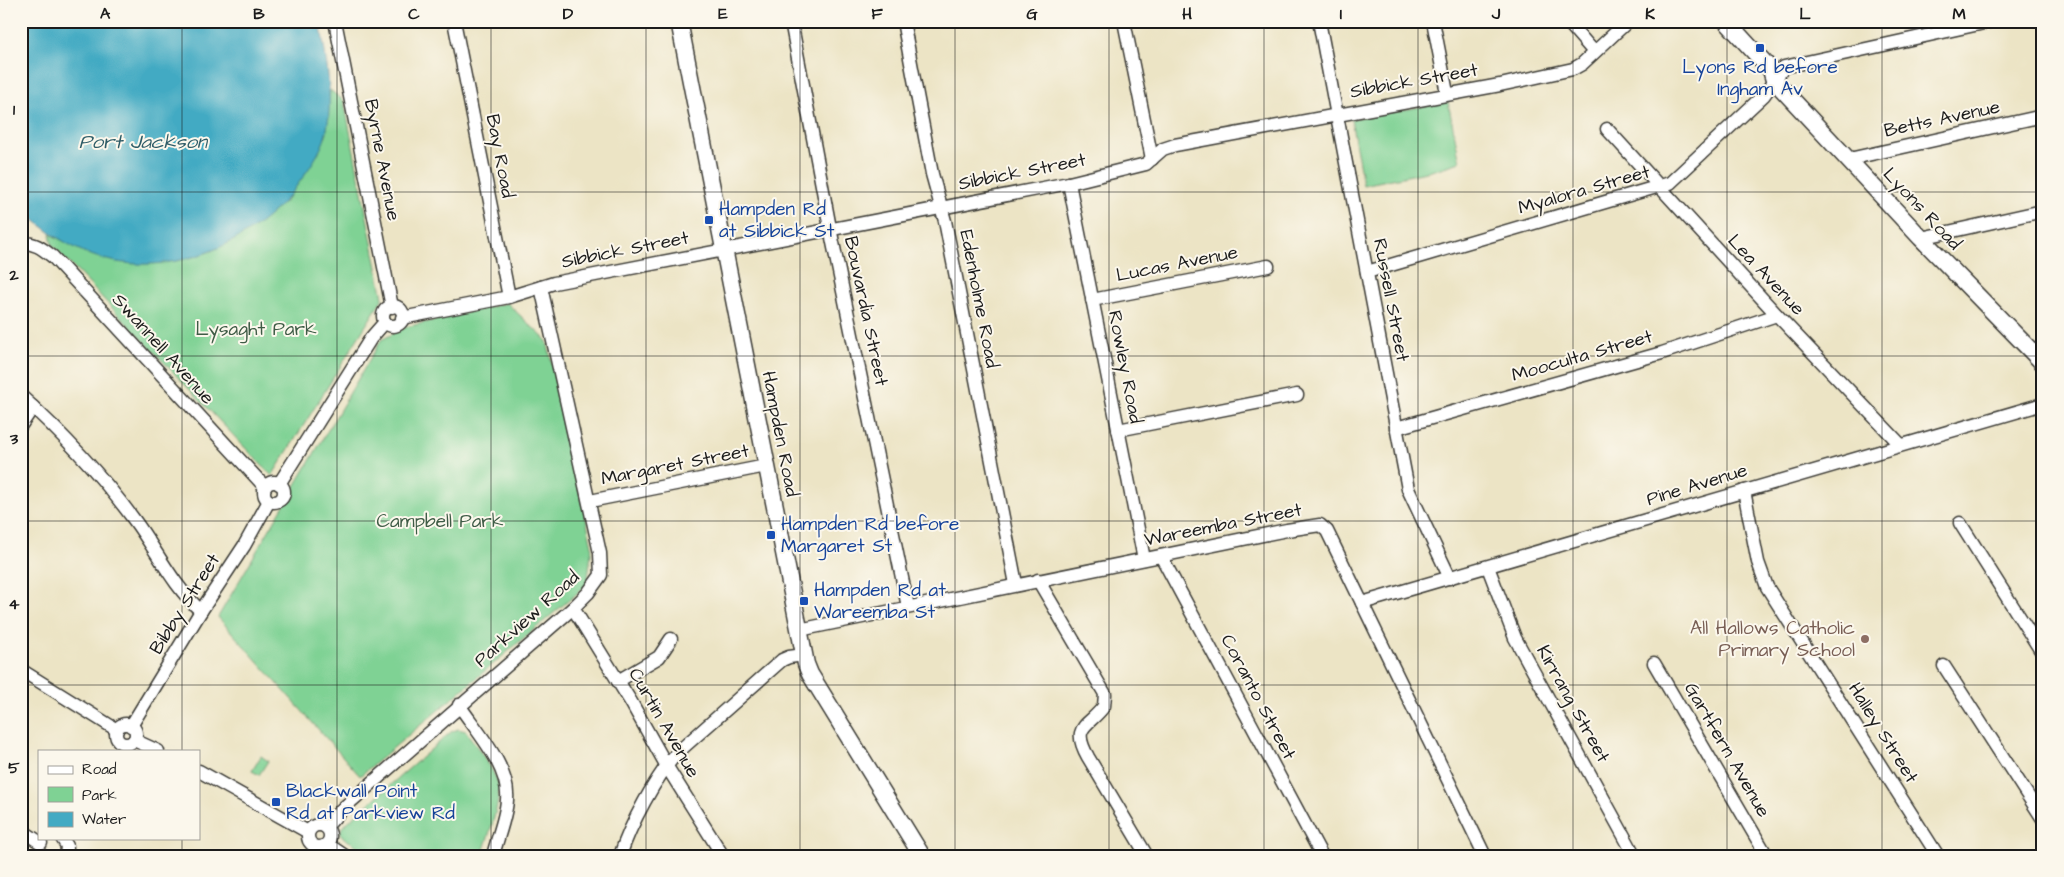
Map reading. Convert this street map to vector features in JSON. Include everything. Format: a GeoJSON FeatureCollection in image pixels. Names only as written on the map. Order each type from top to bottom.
{"type":"FeatureCollection","features":[{"type":"Feature","properties":{"kind":"main road","name":"Hampden Road"},"geometry":{"type":"LineString","coordinates":[[679,21],[804,655],[810,674],[922,856]]}},
{"type":"Feature","properties":{"kind":"main road","name":"Lyons Road"},"geometry":{"type":"LineString","coordinates":[[1713,21],[1764,76],[1774,80],[1921,238],[2043,363]]}},
{"type":"Feature","properties":{"kind":"main road","name":"Lyons Road"},"geometry":{"type":"LineString","coordinates":[[1726,21],[1771,70],[1774,80]]}},
{"type":"Feature","properties":{"kind":"street","name":"Byrne Avenue"},"geometry":{"type":"LineString","coordinates":[[335,21],[392,307]]}},
{"type":"Feature","properties":{"kind":"street","name":"Bay Road"},"geometry":{"type":"LineString","coordinates":[[454,21],[509,297]]}},
{"type":"Feature","properties":{"kind":"street","name":"Bouvardia Street"},"geometry":{"type":"LineString","coordinates":[[791,21],[830,228],[908,607]]}},
{"type":"Feature","properties":{"kind":"street","name":"Edenholme Road"},"geometry":{"type":"LineString","coordinates":[[903,21],[932,174],[941,207],[1016,584]]}},
{"type":"Feature","properties":{"kind":"street"},"geometry":{"type":"LineString","coordinates":[[1124,21],[1152,159]]}},
{"type":"Feature","properties":{"kind":"street","name":"Russell Street"},"geometry":{"type":"LineString","coordinates":[[1319,21],[1411,499],[1450,578]]}},
{"type":"Feature","properties":{"kind":"street"},"geometry":{"type":"LineString","coordinates":[[1433,21],[1447,93]]}},
{"type":"Feature","properties":{"kind":"street"},"geometry":{"type":"LineString","coordinates":[[1567,21],[1594,52]]}},
{"type":"Feature","properties":{"kind":"street","name":"Sibbick Street"},"geometry":{"type":"LineString","coordinates":[[402,318],[830,228],[1069,183],[1137,167],[1152,159],[1163,149],[1175,144],[1447,93],[1500,85],[1572,69],[1582,64],[1628,21]]}},
{"type":"Feature","properties":{"kind":"street","name":"Myalora Street"},"geometry":{"type":"LineString","coordinates":[[1367,272],[1670,184],[1764,96],[1784,67],[1993,21]]}},
{"type":"Feature","properties":{"kind":"street","name":"Betts Avenue"},"geometry":{"type":"LineString","coordinates":[[1849,159],[2043,116]]}},
{"type":"Feature","properties":{"kind":"street","name":"Lea Avenue"},"geometry":{"type":"LineString","coordinates":[[1607,128],[1777,315],[1900,444]]}},
{"type":"Feature","properties":{"kind":"street","name":"Rowley Road"},"geometry":{"type":"LineString","coordinates":[[1069,183],[1144,560]]}},
{"type":"Feature","properties":{"kind":"street"},"geometry":{"type":"LineString","coordinates":[[1921,238],[2043,211]]}},
{"type":"Feature","properties":{"kind":"street","name":"Swannell Avenue"},"geometry":{"type":"LineString","coordinates":[[24,243],[39,246],[53,257],[265,487]]}},
{"type":"Feature","properties":{"kind":"street","name":"Lucas Avenue"},"geometry":{"type":"LineString","coordinates":[[1092,300],[1268,266]]}},
{"type":"Feature","properties":{"kind":"street","name":"Parkview Road"},"geometry":{"type":"LineString","coordinates":[[326,827],[341,810],[459,705],[573,608],[588,593],[601,575],[600,553],[590,501],[541,288]]}},
{"type":"Feature","properties":{"kind":"street"},"geometry":{"type":"LineString","coordinates":[[279,484],[372,338],[385,322],[384,312],[392,307],[400,310],[402,318],[399,324],[393,326],[385,322]]}},
{"type":"Feature","properties":{"kind":"street","name":"Mooculta Street"},"geometry":{"type":"LineString","coordinates":[[1396,428],[1662,353],[1777,315]]}},
{"type":"Feature","properties":{"kind":"street"},"geometry":{"type":"LineString","coordinates":[[1118,430],[1297,395]]}},
{"type":"Feature","properties":{"kind":"street"},"geometry":{"type":"LineString","coordinates":[[21,396],[89,463],[119,499],[153,546],[184,596],[200,611]]}},
{"type":"Feature","properties":{"kind":"street","name":"Pine Avenue"},"geometry":{"type":"LineString","coordinates":[[1362,604],[1900,444],[2043,404]]}},
{"type":"Feature","properties":{"kind":"street"},"geometry":{"type":"LineString","coordinates":[[21,425],[33,406]]}},
{"type":"Feature","properties":{"kind":"street","name":"Margaret Street"},"geometry":{"type":"LineString","coordinates":[[590,501],[766,466]]}},
{"type":"Feature","properties":{"kind":"street"},"geometry":{"type":"LineString","coordinates":[[272,482],[279,484],[283,489],[282,497],[275,502],[269,501],[264,493],[265,487],[272,482]]}},
{"type":"Feature","properties":{"kind":"street","name":"Halley Street"},"geometry":{"type":"LineString","coordinates":[[1744,491],[1758,562],[1768,588],[1938,856]]}},
{"type":"Feature","properties":{"kind":"street","name":"Bibby Street"},"geometry":{"type":"LineString","coordinates":[[122,741],[136,734],[131,726],[200,611],[244,546],[269,501]]}},
{"type":"Feature","properties":{"kind":"street"},"geometry":{"type":"LineString","coordinates":[[1960,524],[2043,654]]}},
{"type":"Feature","properties":{"kind":"street","name":"Wareemba Street"},"geometry":{"type":"LineString","coordinates":[[799,630],[1016,584],[1320,525],[1326,531],[1485,856]]}},
{"type":"Feature","properties":{"kind":"street","name":"Coranto Street"},"geometry":{"type":"LineString","coordinates":[[1160,556],[1322,856]]}},
{"type":"Feature","properties":{"kind":"street","name":"Kirrang Street"},"geometry":{"type":"LineString","coordinates":[[1488,567],[1515,638],[1635,856]]}},
{"type":"Feature","properties":{"kind":"street"},"geometry":{"type":"LineString","coordinates":[[1038,580],[1105,694],[1104,706],[1084,725],[1080,735],[1081,740],[1088,757],[1147,856]]}},
{"type":"Feature","properties":{"kind":"street","name":"Curtin Avenue"},"geometry":{"type":"LineString","coordinates":[[573,608],[618,681],[666,766],[723,856]]}},
{"type":"Feature","properties":{"kind":"street"},"geometry":{"type":"LineString","coordinates":[[618,681],[659,656],[671,640]]}},
{"type":"Feature","properties":{"kind":"street"},"geometry":{"type":"LineString","coordinates":[[620,856],[650,794],[666,766],[782,660],[789,656],[804,655]]}},
{"type":"Feature","properties":{"kind":"street","name":"Gartfern Avenue"},"geometry":{"type":"LineString","coordinates":[[1654,663],[1767,856]]}},
{"type":"Feature","properties":{"kind":"street"},"geometry":{"type":"LineString","coordinates":[[1944,666],[2043,820]]}},
{"type":"Feature","properties":{"kind":"street"},"geometry":{"type":"LineString","coordinates":[[21,670],[122,741],[154,750]]}},
{"type":"Feature","properties":{"kind":"street"},"geometry":{"type":"LineString","coordinates":[[459,705],[501,768],[506,782],[507,801],[493,856]]}},
{"type":"Feature","properties":{"kind":"street"},"geometry":{"type":"LineString","coordinates":[[200,772],[308,832]]}},
{"type":"Feature","properties":{"kind":"street"},"geometry":{"type":"LineString","coordinates":[[316,825],[326,827],[331,836],[327,844],[320,847],[313,845],[308,839],[308,832],[316,825]]}},
{"type":"Feature","properties":{"kind":"street"},"geometry":{"type":"LineString","coordinates":[[21,830],[43,846]]}},
{"type":"Feature","properties":{"kind":"street"},"geometry":{"type":"LineString","coordinates":[[63,840],[67,846],[66,856]]}},
{"type":"Feature","properties":{"kind":"street"},"geometry":{"type":"LineString","coordinates":[[327,844],[345,856]]}},
{"type":"Feature","properties":{"kind":"green space","name":"Lysaght Park"},"geometry":{"type":"Polygon","coordinates":[[[330,90],[344,101],[383,298],[272,476],[52,245],[50,234],[88,254],[285,202],[308,169],[326,136],[330,90]]]}},
{"type":"Feature","properties":{"kind":"green space"},"geometry":{"type":"Polygon","coordinates":[[[1448,102],[1460,162],[1431,171],[1363,185],[1351,119],[1448,102]]]}},
{"type":"Feature","properties":{"kind":"green space","name":"Campbell Park"},"geometry":{"type":"Polygon","coordinates":[[[507,303],[547,341],[592,546],[587,585],[360,776],[218,617],[381,340],[406,327],[507,303]]]}},
{"type":"Feature","properties":{"kind":"green space"},"geometry":{"type":"Polygon","coordinates":[[[458,729],[466,731],[496,777],[498,784],[499,792],[496,810],[482,856],[374,856],[344,838],[340,833],[342,827],[451,732],[458,729]]]}},
{"type":"Feature","properties":{"kind":"green space"},"geometry":{"type":"Polygon","coordinates":[[[261,756],[268,761],[259,775],[252,771],[261,756]]]}},
{"type":"Feature","properties":{"kind":"water","name":"Port Jackson"},"geometry":{"type":"Polygon","coordinates":[[[21,21],[320,21],[327,63],[329,92],[328,120],[324,140],[306,173],[279,206],[257,226],[231,242],[203,254],[174,261],[144,264],[115,262],[86,253],[52,234],[21,208],[21,21]]]}},
{"type":"Feature","properties":{"kind":"place","name":"Lyons Rd before Ingham Av"},"geometry":{"type":"Point","coordinates":[1760,48]}},
{"type":"Feature","properties":{"kind":"place","name":"Hampden Rd at Sibbick St"},"geometry":{"type":"Point","coordinates":[709,220]}},
{"type":"Feature","properties":{"kind":"place","name":"Hampden Rd before Margaret St"},"geometry":{"type":"Point","coordinates":[771,535]}},
{"type":"Feature","properties":{"kind":"place","name":"Hampden Rd at Wareemba St"},"geometry":{"type":"Point","coordinates":[804,601]}},
{"type":"Feature","properties":{"kind":"place","name":"All Hallows Catholic Primary School"},"geometry":{"type":"Point","coordinates":[1865,639]}},
{"type":"Feature","properties":{"kind":"place","name":"Blackwall Point Rd at Parkview Rd"},"geometry":{"type":"Point","coordinates":[276,802]}}]}
